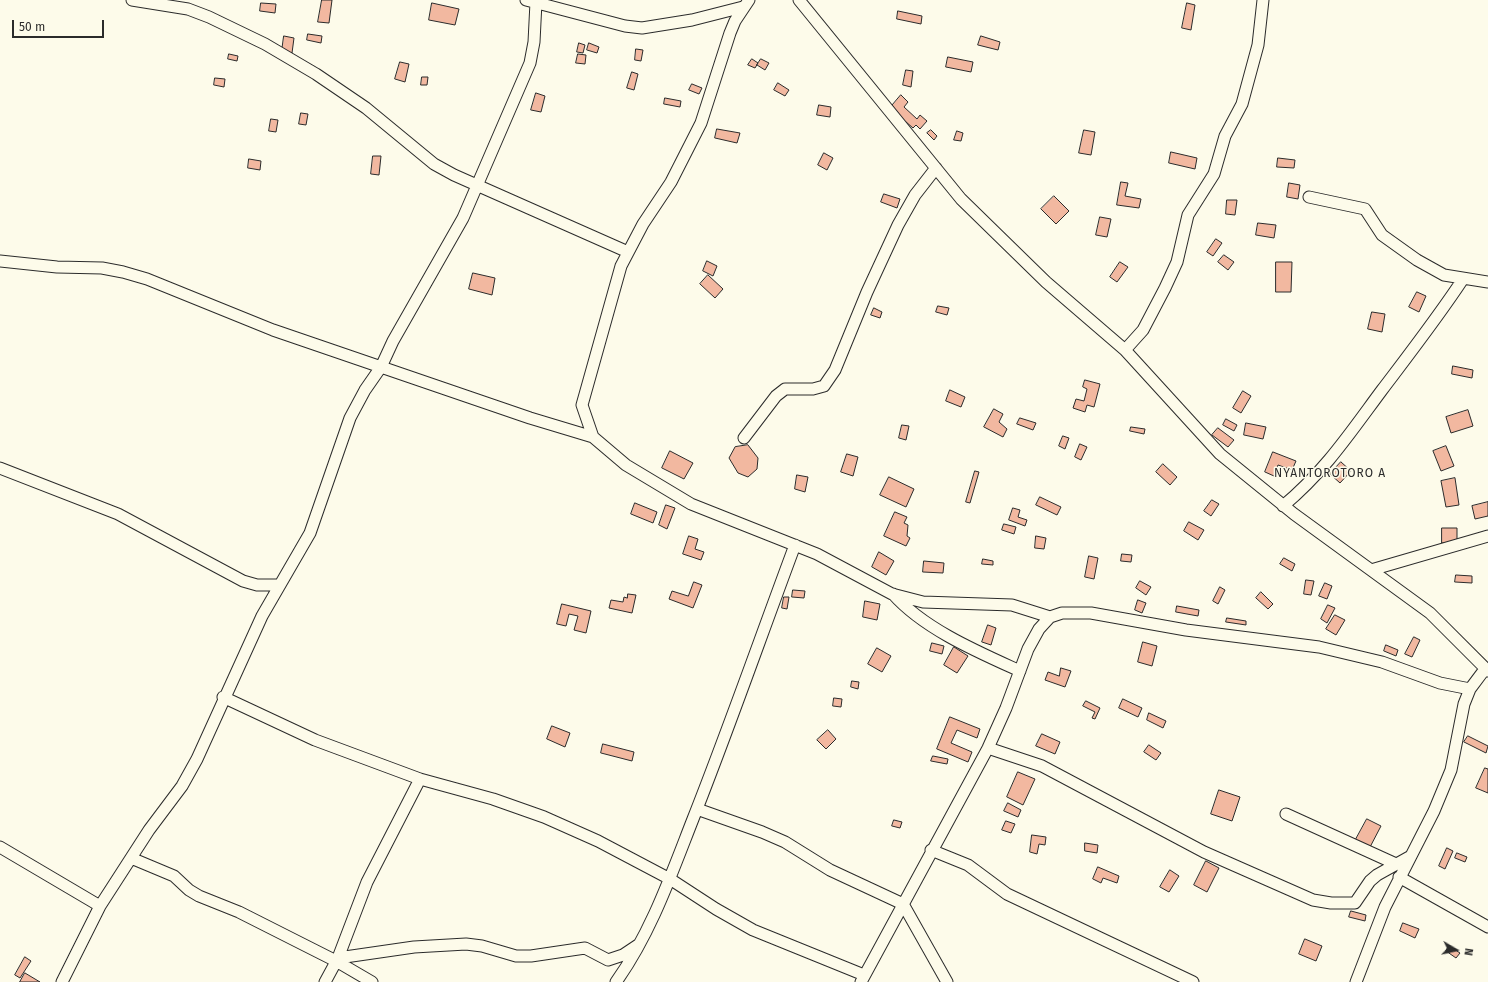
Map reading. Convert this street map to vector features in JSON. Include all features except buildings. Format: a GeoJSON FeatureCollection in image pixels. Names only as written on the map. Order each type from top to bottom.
{"type":"FeatureCollection","features":[{"type":"Feature","properties":{"kind":"street"},"geometry":{"type":"LineString","coordinates":[[132,0],[188,10],[209,17],[265,44],[316,74],[366,108],[434,164],[454,175],[628,252]]}},
{"type":"Feature","properties":{"kind":"street"},"geometry":{"type":"LineString","coordinates":[[799,0],[962,199],[1046,282],[1125,350],[1157,388],[1220,454],[1283,506],[1430,614],[1487,670],[1470,689],[1464,704],[1451,770],[1434,811],[1399,878],[1356,982]]}},
{"type":"Feature","properties":{"kind":"street"},"geometry":{"type":"LineString","coordinates":[[1125,350],[1143,330],[1168,283],[1177,262],[1188,215],[1214,174],[1225,136],[1242,104],[1258,45],[1263,0]]}},
{"type":"Feature","properties":{"kind":"street"},"geometry":{"type":"LineString","coordinates":[[62,982],[100,906],[131,858],[182,786],[197,759],[223,698],[262,616],[310,533],[350,418],[365,390],[381,367],[393,341],[463,218],[476,184],[530,63],[534,42],[531,1],[625,26],[642,28],[692,20],[746,3]]}},
{"type":"Feature","properties":{"kind":"street"},"geometry":{"type":"LineString","coordinates":[[593,437],[582,405],[616,282],[628,252],[643,224],[671,182],[701,123],[730,33],[746,3]]}},
{"type":"Feature","properties":{"kind":"street"},"geometry":{"type":"LineString","coordinates":[[744,438],[776,396],[785,389],[813,389],[824,386],[835,370],[867,292],[898,225],[915,195],[936,168]]}},
{"type":"Feature","properties":{"kind":"street"},"geometry":{"type":"LineString","coordinates":[[1309,197],[1365,209],[1382,234],[1409,256],[1444,275],[1488,282]]}},
{"type":"Feature","properties":{"kind":"street"},"geometry":{"type":"LineString","coordinates":[[0,261],[57,267],[102,268],[123,272],[160,284],[272,330],[530,418],[593,437],[626,465],[691,504],[795,544],[840,564],[892,594],[923,602],[1012,605],[1050,617]]}},
{"type":"Feature","properties":{"kind":"street"},"geometry":{"type":"LineString","coordinates":[[1283,506],[1306,487],[1334,456],[1425,334],[1463,279]]}},
{"type":"Feature","properties":{"kind":"street"},"geometry":{"type":"LineString","coordinates":[[0,468],[118,514],[243,581],[257,585],[279,585]]}},
{"type":"Feature","properties":{"kind":"street"},"geometry":{"type":"LineString","coordinates":[[1371,570],[1488,536]]}},
{"type":"Feature","properties":{"kind":"street"},"geometry":{"type":"LineString","coordinates":[[616,982],[642,942],[670,879],[795,544]]}},
{"type":"Feature","properties":{"kind":"street"},"geometry":{"type":"LineString","coordinates":[[892,594],[902,605],[939,630],[1020,671]]}},
{"type":"Feature","properties":{"kind":"street"},"geometry":{"type":"LineString","coordinates":[[223,698],[315,740],[420,779],[493,799],[544,817],[598,841],[670,879],[716,909],[753,930],[862,978],[988,748],[1039,629],[1050,617],[1062,613],[1091,613],[1186,630],[1319,647],[1382,662],[1440,683],[1470,689]]}},
{"type":"Feature","properties":{"kind":"street"},"geometry":{"type":"LineString","coordinates":[[988,748],[1042,766],[1204,852],[1313,900],[1331,903],[1355,903],[1370,881],[1377,875],[1411,856]]}},
{"type":"Feature","properties":{"kind":"street"},"geometry":{"type":"LineString","coordinates":[[325,982],[337,960],[367,882],[420,779]]}},
{"type":"Feature","properties":{"kind":"street"},"geometry":{"type":"LineString","coordinates":[[697,809],[762,832],[785,842],[830,870],[903,904],[947,982]]}},
{"type":"Feature","properties":{"kind":"street"},"geometry":{"type":"LineString","coordinates":[[1286,814],[1396,864]]}},
{"type":"Feature","properties":{"kind":"street"},"geometry":{"type":"LineString","coordinates":[[0,847],[100,906]]}},
{"type":"Feature","properties":{"kind":"street"},"geometry":{"type":"LineString","coordinates":[[931,850],[968,865],[1007,894],[1193,982]]}},
{"type":"Feature","properties":{"kind":"street"},"geometry":{"type":"LineString","coordinates":[[131,858],[174,876],[189,890],[199,896],[239,912],[337,960],[372,982]]}},
{"type":"Feature","properties":{"kind":"street"},"geometry":{"type":"LineString","coordinates":[[1399,878],[1488,927]]}},
{"type":"Feature","properties":{"kind":"street"},"geometry":{"type":"LineString","coordinates":[[337,960],[414,947],[466,944],[482,946],[516,956],[531,956],[585,948],[608,960],[623,955],[642,942]]}},
{"type":"Feature","properties":{"kind":"district","name":"NYANTOROTORO A"},"geometry":{"type":"Point","coordinates":[1330,474]}}]}
